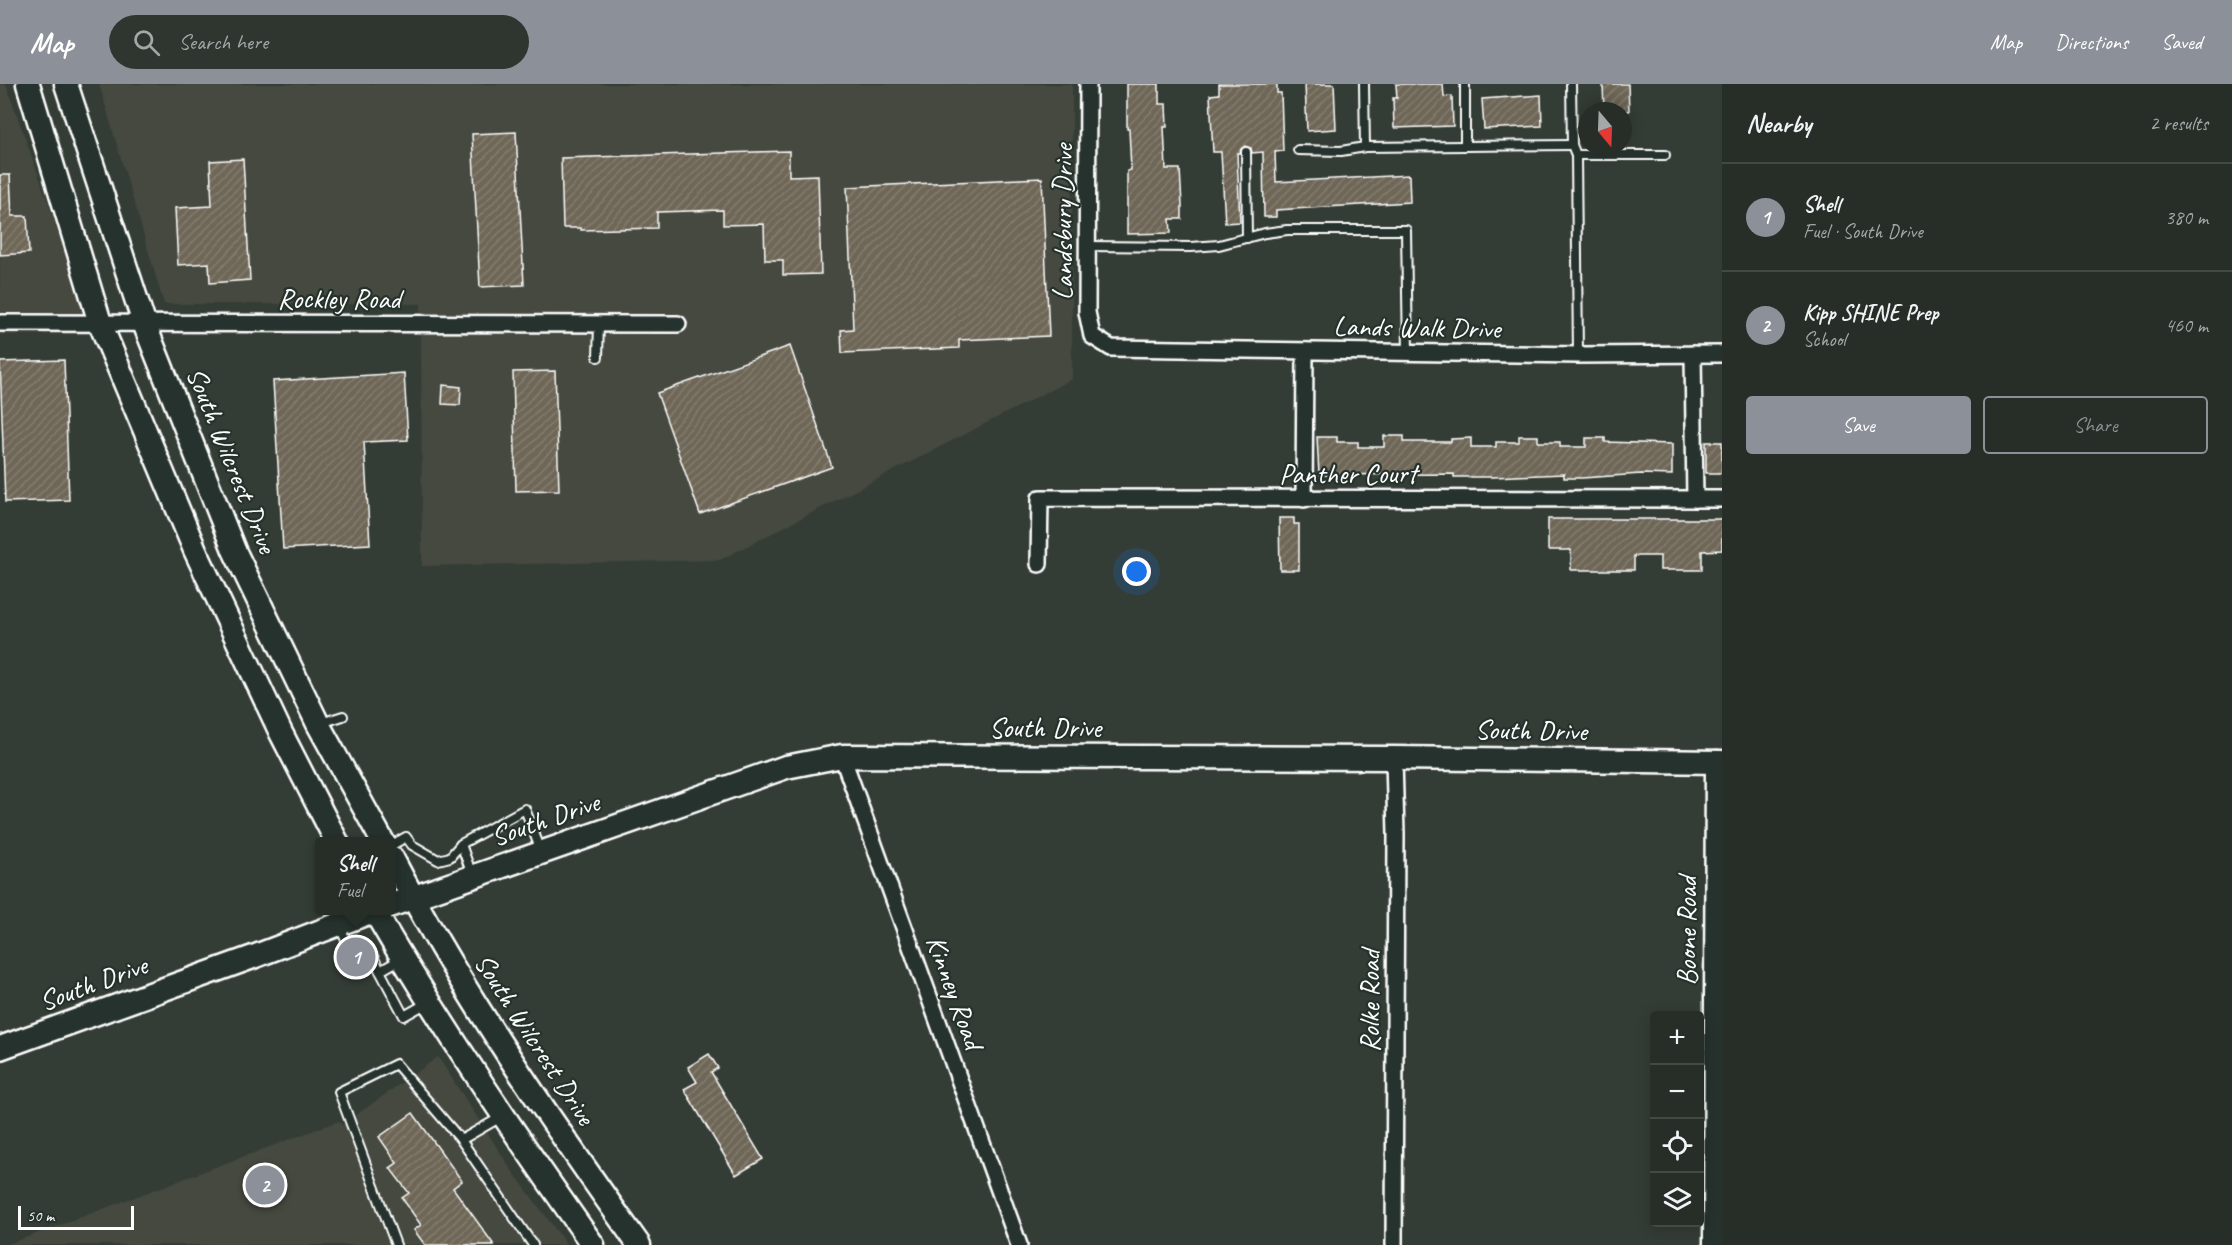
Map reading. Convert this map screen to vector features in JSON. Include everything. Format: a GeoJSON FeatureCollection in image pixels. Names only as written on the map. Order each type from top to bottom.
{"type":"FeatureCollection","features":[{"type":"Feature","properties":{"kind":"main road"},"geometry":{"type":"LineString","coordinates":[[68,91],[31,94],[100,322],[195,550],[281,733],[334,837]]}},
{"type":"Feature","properties":{"kind":"main road","name":"South Wilcrest Drive"},"geometry":{"type":"LineString","coordinates":[[68,91],[144,323],[234,550],[318,724],[380,837]]}},
{"type":"Feature","properties":{"kind":"main road"},"geometry":{"type":"LineString","coordinates":[[195,550],[234,550]]}},
{"type":"Feature","properties":{"kind":"main road"},"geometry":{"type":"LineString","coordinates":[[281,733],[318,724]]}},
{"type":"Feature","properties":{"kind":"main road","name":"South Drive"},"geometry":{"type":"LineString","coordinates":[[402,901],[786,767],[842,756],[1719,762]]}},
{"type":"Feature","properties":{"kind":"main road","name":"Boone Road"},"geometry":{"type":"LineString","coordinates":[[1715,1245],[1719,762]]}},
{"type":"Feature","properties":{"kind":"main road","name":"South Wilcrest Drive"},"geometry":{"type":"LineString","coordinates":[[396,875],[402,901],[458,977],[532,1093],[639,1245]]}},
{"type":"Feature","properties":{"kind":"main road","name":"South Drive"},"geometry":{"type":"LineString","coordinates":[[0,1048],[365,915]]}},
{"type":"Feature","properties":{"kind":"main road"},"geometry":{"type":"LineString","coordinates":[[377,915],[428,1003],[502,1116],[593,1245]]}},
{"type":"Feature","properties":{"kind":"main road"},"geometry":{"type":"LineString","coordinates":[[502,1116],[532,1093]]}},
{"type":"Feature","properties":{"kind":"street","name":"Landsbury Drive"},"geometry":{"type":"LineString","coordinates":[[1088,84],[1087,312],[1092,336],[1112,348]]}},
{"type":"Feature","properties":{"kind":"street","name":"Rockley Road"},"geometry":{"type":"LineString","coordinates":[[0,323],[678,324]]}},
{"type":"Feature","properties":{"kind":"street","name":"Lands Walk Drive"},"geometry":{"type":"LineString","coordinates":[[1112,348],[1578,355],[1722,354]]}},
{"type":"Feature","properties":{"kind":"street"},"geometry":{"type":"LineString","coordinates":[[1304,499],[1305,351]]}},
{"type":"Feature","properties":{"kind":"street"},"geometry":{"type":"LineString","coordinates":[[1694,354],[1695,499]]}},
{"type":"Feature","properties":{"kind":"street","name":"Panther Court"},"geometry":{"type":"LineString","coordinates":[[1039,564],[1040,498],[1722,499]]}},
{"type":"Feature","properties":{"kind":"street","name":"Kinney Road"},"geometry":{"type":"LineString","coordinates":[[842,756],[1019,1245]]}},
{"type":"Feature","properties":{"kind":"street","name":"Rolke Road"},"geometry":{"type":"LineString","coordinates":[[1394,758],[1396,834],[1394,1245]]}},
{"type":"Feature","properties":{"kind":"lane"},"geometry":{"type":"LineString","coordinates":[[1364,84],[1365,147]]}},
{"type":"Feature","properties":{"kind":"lane"},"geometry":{"type":"LineString","coordinates":[[1465,84],[1465,146]]}},
{"type":"Feature","properties":{"kind":"lane"},"geometry":{"type":"LineString","coordinates":[[1570,84],[1572,145],[1576,155],[1578,355]]}},
{"type":"Feature","properties":{"kind":"lane"},"geometry":{"type":"LineString","coordinates":[[1298,150],[1572,145]]}},
{"type":"Feature","properties":{"kind":"lane"},"geometry":{"type":"LineString","coordinates":[[1246,152],[1246,238]]}},
{"type":"Feature","properties":{"kind":"lane"},"geometry":{"type":"LineString","coordinates":[[1576,155],[1665,155]]}},
{"type":"Feature","properties":{"kind":"lane"},"geometry":{"type":"LineString","coordinates":[[1087,246],[1191,247],[1219,245],[1287,230],[1406,230],[1408,353]]}},
{"type":"Feature","properties":{"kind":"lane"},"geometry":{"type":"LineString","coordinates":[[598,357],[599,324]]}},
{"type":"Feature","properties":{"kind":"lane"},"geometry":{"type":"LineString","coordinates":[[318,724],[343,716]]}},
{"type":"Feature","properties":{"kind":"lane"},"geometry":{"type":"LineString","coordinates":[[396,843],[406,837],[412,844],[438,860],[450,857],[461,844],[525,809],[542,852]]}},
{"type":"Feature","properties":{"kind":"lane"},"geometry":{"type":"LineString","coordinates":[[461,844],[472,877]]}},
{"type":"Feature","properties":{"kind":"lane"},"geometry":{"type":"LineString","coordinates":[[339,925],[348,944],[363,946],[369,950],[404,1016],[428,1003]]}},
{"type":"Feature","properties":{"kind":"lane"},"geometry":{"type":"LineString","coordinates":[[380,971],[402,958]]}},
{"type":"Feature","properties":{"kind":"lane"},"geometry":{"type":"LineString","coordinates":[[396,1245],[339,1092],[396,1064],[460,1140],[533,1245]]}},
{"type":"Feature","properties":{"kind":"lane"},"geometry":{"type":"LineString","coordinates":[[460,1140],[502,1116]]}},
{"type":"Feature","properties":{"kind":"shaded area"},"geometry":{"type":"Polygon","coordinates":[[[0,84],[6,84],[95,334],[0,335],[0,84]]]}},
{"type":"Feature","properties":{"kind":"shaded area"},"geometry":{"type":"Polygon","coordinates":[[[99,84],[1072,84],[1072,379],[720,560],[422,566],[421,304],[164,304],[99,84]]]}},
{"type":"Feature","properties":{"kind":"shaded area"},"geometry":{"type":"Polygon","coordinates":[[[438,1057],[511,1169],[567,1245],[6,1245],[339,1121],[342,1125],[438,1057]]]}},
{"type":"Feature","properties":{"kind":"building"},"geometry":{"type":"Polygon","coordinates":[[[1127,84],[1159,84],[1159,104],[1166,104],[1167,127],[1164,127],[1166,169],[1180,169],[1182,205],[1182,219],[1170,219],[1171,233],[1127,234],[1127,171],[1131,170],[1129,129],[1127,129],[1127,84]]]}},
{"type":"Feature","properties":{"kind":"building"},"geometry":{"type":"Polygon","coordinates":[[[1219,84],[1277,84],[1277,93],[1281,93],[1283,151],[1275,152],[1276,182],[1409,175],[1410,202],[1276,210],[1276,217],[1264,217],[1263,152],[1252,153],[1251,148],[1245,146],[1240,153],[1237,153],[1240,222],[1225,223],[1221,152],[1213,152],[1210,95],[1219,94],[1219,84]]]}},
{"type":"Feature","properties":{"kind":"building"},"geometry":{"type":"Polygon","coordinates":[[[1305,84],[1334,84],[1336,129],[1307,131],[1305,84]]]}},
{"type":"Feature","properties":{"kind":"building"},"geometry":{"type":"Polygon","coordinates":[[[1396,84],[1443,84],[1444,97],[1452,96],[1453,126],[1394,128],[1393,98],[1397,98],[1396,84]]]}},
{"type":"Feature","properties":{"kind":"building"},"geometry":{"type":"Polygon","coordinates":[[[1603,84],[1628,84],[1629,102],[1604,102],[1603,84]]]}},
{"type":"Feature","properties":{"kind":"building"},"geometry":{"type":"Polygon","coordinates":[[[1541,95],[1542,126],[1484,129],[1482,99],[1541,95]]]}},
{"type":"Feature","properties":{"kind":"building"},"geometry":{"type":"Polygon","coordinates":[[[516,132],[524,285],[480,287],[472,134],[516,132]]]}},
{"type":"Feature","properties":{"kind":"building"},"geometry":{"type":"Polygon","coordinates":[[[789,151],[789,176],[818,175],[821,274],[783,275],[783,260],[765,260],[764,224],[723,225],[723,210],[657,212],[657,228],[581,230],[581,228],[563,228],[561,158],[789,151]]]}},
{"type":"Feature","properties":{"kind":"building"},"geometry":{"type":"Polygon","coordinates":[[[243,159],[250,280],[210,283],[209,263],[178,265],[175,208],[212,206],[210,161],[243,159]]]}},
{"type":"Feature","properties":{"kind":"building"},"geometry":{"type":"Polygon","coordinates":[[[0,175],[10,175],[12,216],[27,216],[29,253],[0,255],[0,175]]]}},
{"type":"Feature","properties":{"kind":"building"},"geometry":{"type":"Polygon","coordinates":[[[1042,178],[1049,336],[959,340],[959,348],[842,353],[841,330],[853,329],[847,187],[1042,178]]]}},
{"type":"Feature","properties":{"kind":"building"},"geometry":{"type":"Polygon","coordinates":[[[790,346],[832,467],[700,514],[657,393],[790,346]]]}},
{"type":"Feature","properties":{"kind":"building"},"geometry":{"type":"Polygon","coordinates":[[[64,360],[69,500],[5,502],[0,362],[64,360]]]}},
{"type":"Feature","properties":{"kind":"building"},"geometry":{"type":"Polygon","coordinates":[[[555,371],[559,490],[516,491],[513,372],[555,371]]]}},
{"type":"Feature","properties":{"kind":"building"},"geometry":{"type":"Polygon","coordinates":[[[404,373],[408,440],[364,442],[370,544],[283,549],[273,381],[404,373]]]}},
{"type":"Feature","properties":{"kind":"building"},"geometry":{"type":"Polygon","coordinates":[[[443,385],[461,387],[460,405],[442,404],[443,385]]]}},
{"type":"Feature","properties":{"kind":"building"},"geometry":{"type":"Polygon","coordinates":[[[1384,436],[1404,436],[1404,442],[1451,442],[1451,439],[1471,438],[1471,447],[1496,447],[1496,442],[1519,442],[1519,436],[1538,436],[1538,442],[1560,442],[1560,447],[1586,447],[1586,438],[1605,438],[1605,442],[1672,444],[1672,475],[1641,474],[1564,478],[1564,474],[1493,477],[1454,477],[1454,474],[1319,475],[1317,437],[1337,437],[1337,442],[1358,442],[1358,447],[1384,447],[1384,436]]]}},
{"type":"Feature","properties":{"kind":"building"},"geometry":{"type":"Polygon","coordinates":[[[1706,442],[1722,442],[1722,473],[1706,473],[1706,442]]]}},
{"type":"Feature","properties":{"kind":"building"},"geometry":{"type":"Polygon","coordinates":[[[1279,518],[1294,518],[1294,524],[1299,524],[1299,570],[1280,570],[1279,518]]]}},
{"type":"Feature","properties":{"kind":"building"},"geometry":{"type":"Polygon","coordinates":[[[1548,519],[1722,519],[1722,550],[1702,551],[1702,570],[1660,570],[1660,556],[1634,556],[1634,570],[1571,570],[1571,550],[1548,550],[1548,519]]]}},
{"type":"Feature","properties":{"kind":"building"},"geometry":{"type":"Polygon","coordinates":[[[709,1054],[718,1068],[711,1072],[763,1159],[736,1175],[684,1089],[697,1082],[688,1067],[709,1054]]]}},
{"type":"Feature","properties":{"kind":"building"},"geometry":{"type":"Polygon","coordinates":[[[413,1113],[462,1181],[453,1188],[494,1245],[425,1245],[414,1230],[421,1225],[402,1198],[409,1193],[390,1168],[397,1163],[379,1137],[413,1113]]]}},
{"type":"Feature","properties":{"kind":"place","name":"Shell"},"geometry":{"type":"Point","coordinates":[356,957]}},
{"type":"Feature","properties":{"kind":"place","name":"Kipp SHINE Prep"},"geometry":{"type":"Point","coordinates":[265,1185]}}]}
